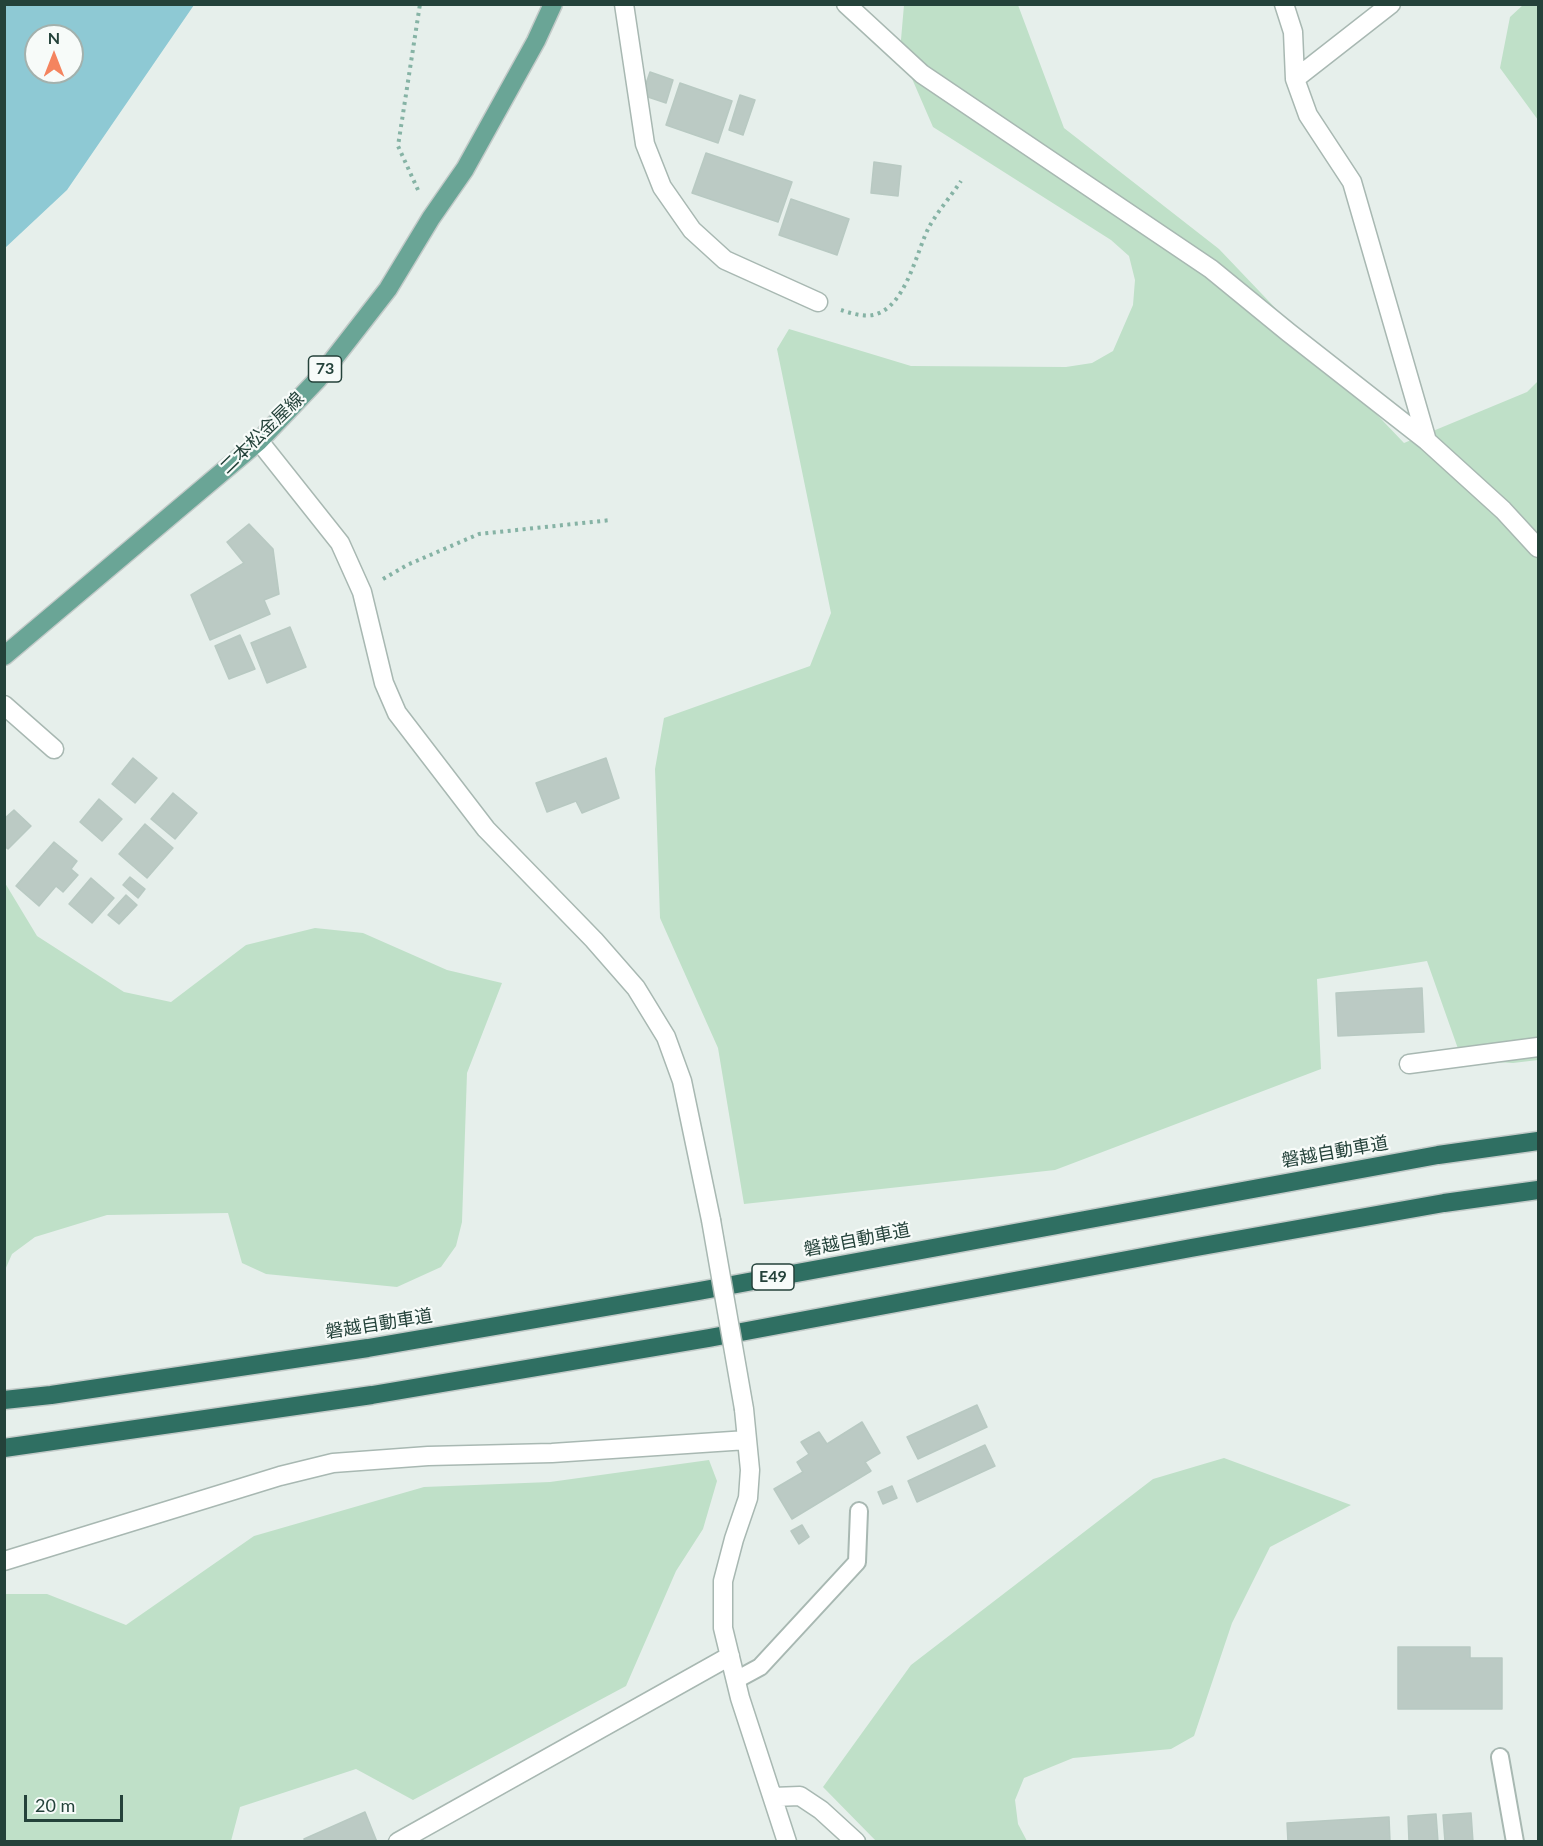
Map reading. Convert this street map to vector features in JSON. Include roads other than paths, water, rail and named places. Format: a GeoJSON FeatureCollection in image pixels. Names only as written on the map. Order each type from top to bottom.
{"type":"FeatureCollection","features":[{"type":"Feature","properties":{"kind":"highway","name":"磐越自動車道"},"geometry":{"type":"LineString","coordinates":[[4,1400],[368,1348],[688,1293],[1426,1157],[1539,1141]]}},
{"type":"Feature","properties":{"kind":"highway"},"geometry":{"type":"LineString","coordinates":[[4,1448],[396,1392],[721,1336],[1444,1203],[1539,1190]]}},
{"type":"Feature","properties":{"kind":"main road","name":"二本松金屋線"},"geometry":{"type":"LineString","coordinates":[[4,656],[259,441],[318,379],[388,289],[431,218],[465,169],[536,41],[553,4]]}},
{"type":"Feature","properties":{"kind":"street"},"geometry":{"type":"LineString","coordinates":[[624,4],[645,144],[662,187],[692,230],[725,260],[818,302]]}},
{"type":"Feature","properties":{"kind":"street"},"geometry":{"type":"LineString","coordinates":[[846,4],[922,75],[1212,269],[1427,441],[1503,510],[1539,548]]}},
{"type":"Feature","properties":{"kind":"street"},"geometry":{"type":"LineString","coordinates":[[1284,4],[1293,32],[1295,79],[1308,115],[1352,182],[1427,441]]}},
{"type":"Feature","properties":{"kind":"street"},"geometry":{"type":"LineString","coordinates":[[1295,79],[1391,4]]}},
{"type":"Feature","properties":{"kind":"street"},"geometry":{"type":"LineString","coordinates":[[259,441],[340,543],[362,592],[384,683],[398,713],[486,829],[594,940],[636,988],[666,1037],[682,1081],[711,1220],[744,1408],[750,1470],[748,1498],[723,1581],[723,1628],[740,1698],[787,1842]]}},
{"type":"Feature","properties":{"kind":"street"},"geometry":{"type":"LineString","coordinates":[[4,705],[54,749]]}},
{"type":"Feature","properties":{"kind":"street"},"geometry":{"type":"LineString","coordinates":[[1409,1064],[1539,1047]]}},
{"type":"Feature","properties":{"kind":"street"},"geometry":{"type":"LineString","coordinates":[[4,1561],[280,1476],[333,1463],[428,1456],[586,1451],[747,1440]]}},
{"type":"Feature","properties":{"kind":"street"},"geometry":{"type":"LineString","coordinates":[[398,1842],[730,1656]]}},
{"type":"Feature","properties":{"kind":"street"},"geometry":{"type":"LineString","coordinates":[[773,1797],[800,1796],[821,1810],[856,1842]]}},
{"type":"Feature","properties":{"kind":"lane"},"geometry":{"type":"LineString","coordinates":[[736,1680],[760,1666],[857,1562],[858,1511]]}},
{"type":"Feature","properties":{"kind":"lane"},"geometry":{"type":"LineString","coordinates":[[1500,1757],[1515,1842]]}},
{"type":"Feature","properties":{"kind":"water"},"geometry":{"type":"Polygon","coordinates":[[[5,4],[194,5],[67,190],[5,248],[5,4]]]}}]}
